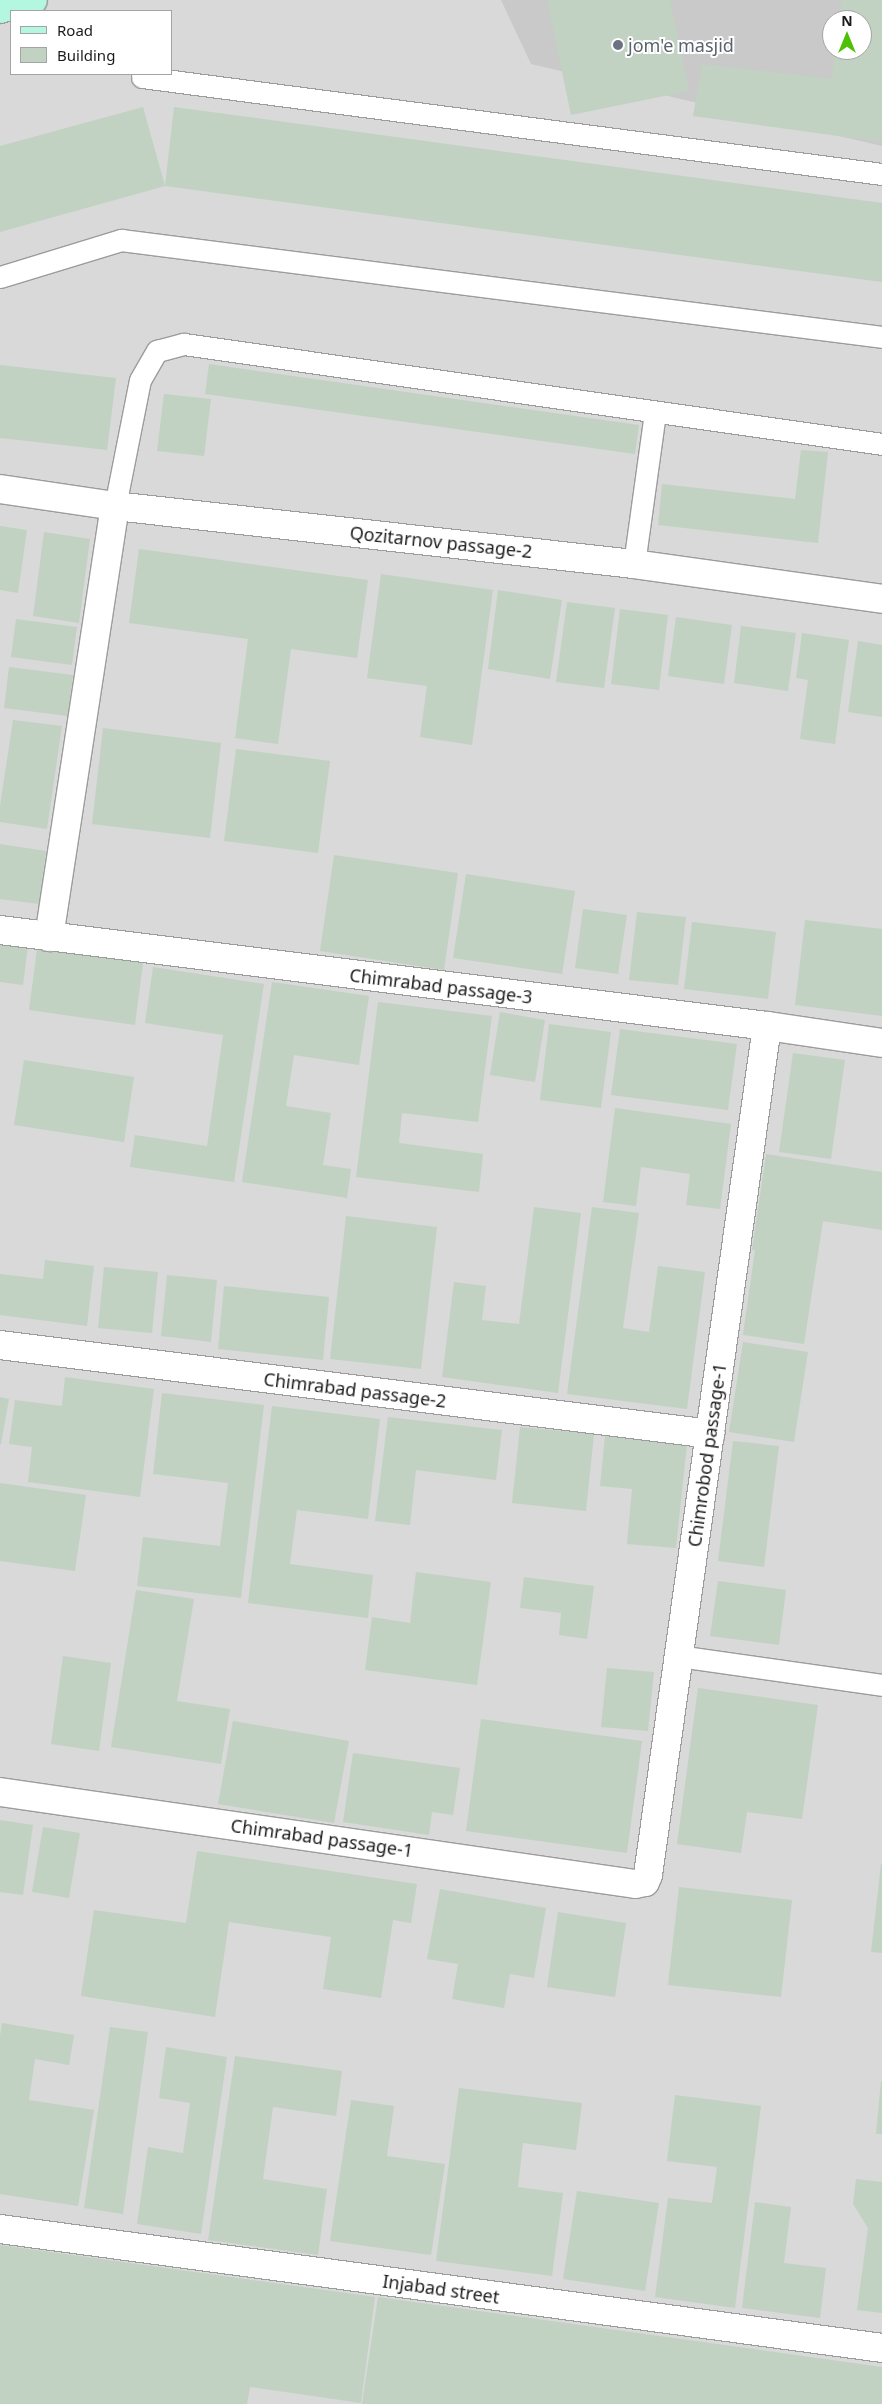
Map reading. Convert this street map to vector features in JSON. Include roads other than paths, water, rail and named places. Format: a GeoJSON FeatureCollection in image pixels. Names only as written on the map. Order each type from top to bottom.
{"type":"FeatureCollection","features":[{"type":"Feature","properties":{"kind":"main road"},"geometry":{"type":"LineString","coordinates":[[0,9],[33,0]]}},
{"type":"Feature","properties":{"kind":"street","name":"Qozitarnov passage-2"},"geometry":{"type":"LineString","coordinates":[[0,489],[114,506],[634,564],[882,600]]}},
{"type":"Feature","properties":{"kind":"street"},"geometry":{"type":"LineString","coordinates":[[49,937],[114,506]]}},
{"type":"Feature","properties":{"kind":"street","name":"Chimrаbаd passage-3"},"geometry":{"type":"LineString","coordinates":[[0,930],[767,1026],[882,1043]]}},
{"type":"Feature","properties":{"kind":"street","name":"Chimrobod passage-1"},"geometry":{"type":"LineString","coordinates":[[0,1792],[635,1884],[645,1882],[648,1875],[767,1026]]}},
{"type":"Feature","properties":{"kind":"street","name":"Chimrabad passage-2"},"geometry":{"type":"LineString","coordinates":[[0,1345],[710,1434]]}},
{"type":"Feature","properties":{"kind":"street","name":"Injаbаd street"},"geometry":{"type":"LineString","coordinates":[[0,2229],[882,2348]]}},
{"type":"Feature","properties":{"kind":"lane"},"geometry":{"type":"LineString","coordinates":[[142,77],[882,174]]}},
{"type":"Feature","properties":{"kind":"lane"},"geometry":{"type":"LineString","coordinates":[[0,276],[120,240],[882,337]]}},
{"type":"Feature","properties":{"kind":"lane"},"geometry":{"type":"LineString","coordinates":[[114,506],[140,380],[157,351],[184,344],[882,444]]}},
{"type":"Feature","properties":{"kind":"lane"},"geometry":{"type":"LineString","coordinates":[[634,564],[655,412]]}},
{"type":"Feature","properties":{"kind":"lane"},"geometry":{"type":"LineString","coordinates":[[679,1656],[882,1685]]}},
{"type":"Feature","properties":{"kind":"place","name":"jom'e masjid"},"geometry":{"type":"Point","coordinates":[618,45]}}]}
